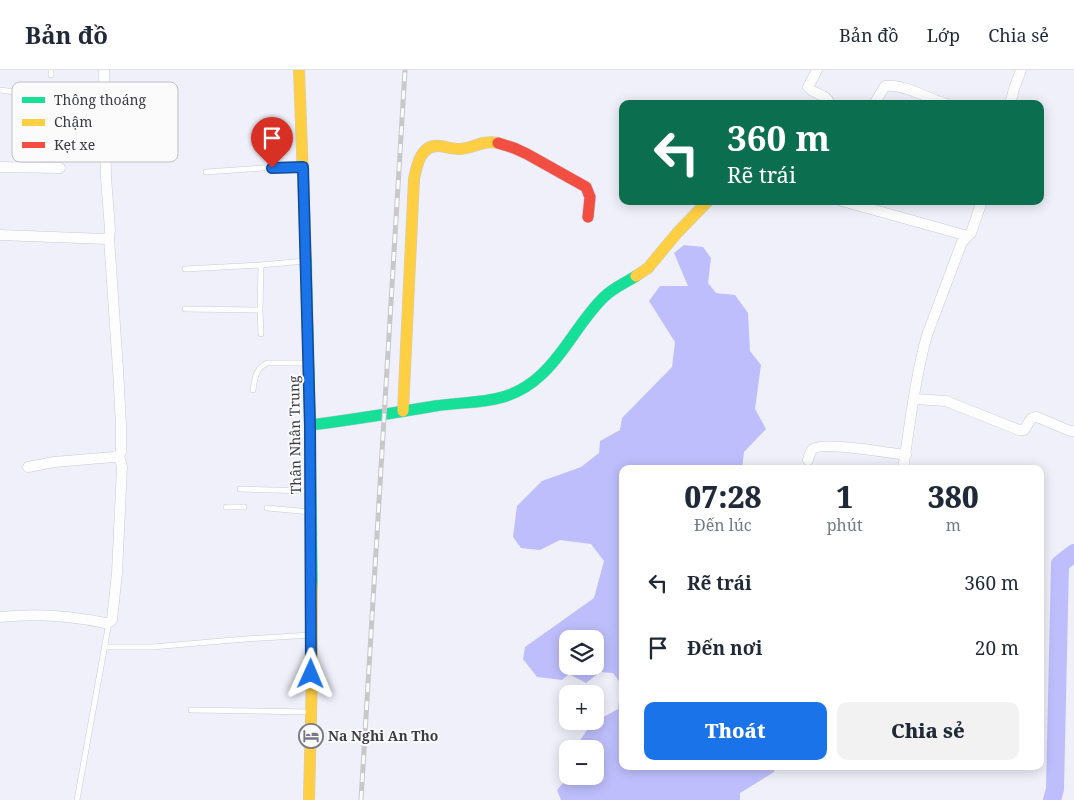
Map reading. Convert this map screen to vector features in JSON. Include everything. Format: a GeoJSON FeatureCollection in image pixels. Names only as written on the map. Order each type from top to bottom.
{"type":"FeatureCollection","features":[{"type":"Feature","properties":{"kind":"street","name":"Thân Nhân Trung"},"geometry":{"type":"LineString","coordinates":[[299,70],[309,363],[311,491],[312,635],[308,800]]}},
{"type":"Feature","properties":{"kind":"street"},"geometry":{"type":"LineString","coordinates":[[817,70],[808,87],[811,91],[826,97],[828,100]]}},
{"type":"Feature","properties":{"kind":"street"},"geometry":{"type":"LineString","coordinates":[[1011,100],[1021,70]]}},
{"type":"Feature","properties":{"kind":"street"},"geometry":{"type":"LineString","coordinates":[[876,100],[885,86],[891,85],[933,100]]}},
{"type":"Feature","properties":{"kind":"street"},"geometry":{"type":"LineString","coordinates":[[403,411],[414,179],[418,159],[428,148],[434,146],[458,149],[486,142],[510,146],[539,159],[559,173],[586,187],[590,195],[588,217]]}},
{"type":"Feature","properties":{"kind":"street"},"geometry":{"type":"LineString","coordinates":[[0,617],[40,614],[80,617],[105,623],[112,620],[117,573],[122,467],[119,455],[121,425],[119,377],[108,238],[110,230],[106,162]]}},
{"type":"Feature","properties":{"kind":"street"},"geometry":{"type":"LineString","coordinates":[[0,167],[60,168]]}},
{"type":"Feature","properties":{"kind":"street"},"geometry":{"type":"LineString","coordinates":[[310,426],[445,404],[497,399],[530,384],[544,374],[587,315],[604,296],[648,268],[677,233],[704,205]]}},
{"type":"Feature","properties":{"kind":"street"},"geometry":{"type":"LineString","coordinates":[[856,205],[968,236]]}},
{"type":"Feature","properties":{"kind":"street"},"geometry":{"type":"LineString","coordinates":[[904,465],[914,398],[927,334],[962,242],[971,233],[981,205]]}},
{"type":"Feature","properties":{"kind":"street"},"geometry":{"type":"LineString","coordinates":[[0,234],[108,238]]}},
{"type":"Feature","properties":{"kind":"street"},"geometry":{"type":"LineString","coordinates":[[914,398],[946,401],[1019,430],[1024,430],[1030,420],[1033,417],[1037,417],[1074,431]]}},
{"type":"Feature","properties":{"kind":"street"},"geometry":{"type":"LineString","coordinates":[[808,460],[812,449],[818,446],[906,455]]}},
{"type":"Feature","properties":{"kind":"street"},"geometry":{"type":"LineString","coordinates":[[28,467],[54,462],[119,455]]}},
{"type":"Feature","properties":{"kind":"lane"},"geometry":{"type":"LineString","coordinates":[[272,168],[303,167]]}},
{"type":"Feature","properties":{"kind":"lane"},"geometry":{"type":"LineString","coordinates":[[206,172],[263,168]]}},
{"type":"Feature","properties":{"kind":"lane"},"geometry":{"type":"LineString","coordinates":[[185,269],[306,261]]}},
{"type":"Feature","properties":{"kind":"lane"},"geometry":{"type":"LineString","coordinates":[[261,265],[261,334]]}},
{"type":"Feature","properties":{"kind":"lane"},"geometry":{"type":"LineString","coordinates":[[185,309],[260,310]]}},
{"type":"Feature","properties":{"kind":"lane"},"geometry":{"type":"LineString","coordinates":[[253,390],[257,371],[262,365],[267,363],[309,363]]}},
{"type":"Feature","properties":{"kind":"lane"},"geometry":{"type":"LineString","coordinates":[[240,489],[311,491]]}},
{"type":"Feature","properties":{"kind":"lane"},"geometry":{"type":"LineString","coordinates":[[226,507],[244,507]]}},
{"type":"Feature","properties":{"kind":"lane"},"geometry":{"type":"LineString","coordinates":[[267,508],[311,512]]}},
{"type":"Feature","properties":{"kind":"lane"},"geometry":{"type":"LineString","coordinates":[[77,800],[109,622]]}},
{"type":"Feature","properties":{"kind":"lane"},"geometry":{"type":"LineString","coordinates":[[105,648],[152,647],[245,638],[312,635]]}},
{"type":"Feature","properties":{"kind":"lane"},"geometry":{"type":"LineString","coordinates":[[191,710],[310,712]]}},
{"type":"Feature","properties":{"kind":"water"},"geometry":{"type":"Polygon","coordinates":[[[684,245],[703,247],[711,258],[708,283],[716,293],[735,295],[748,313],[750,351],[761,365],[755,409],[766,429],[744,452],[742,465],[619,465],[619,681],[613,673],[604,672],[604,630],[559,630],[559,675],[568,675],[562,680],[537,677],[523,659],[525,647],[594,598],[604,561],[591,544],[560,540],[540,550],[521,548],[513,537],[517,506],[542,481],[581,467],[599,453],[600,441],[620,430],[622,418],[672,367],[675,342],[649,301],[660,286],[688,286],[674,253],[684,245]]]}},
{"type":"Feature","properties":{"kind":"water"},"geometry":{"type":"Polygon","coordinates":[[[571,675],[596,675],[586,683],[571,675]]]}},
{"type":"Feature","properties":{"kind":"water"},"geometry":{"type":"Polygon","coordinates":[[[619,701],[619,770],[774,770],[774,772],[740,793],[740,800],[561,800],[557,790],[561,785],[604,785],[604,740],[580,740],[587,730],[604,730],[604,717],[618,709],[619,701]]]}},
{"type":"Feature","properties":{"kind":"waterway"},"geometry":{"type":"LineString","coordinates":[[1052,800],[1055,789],[1060,564],[1074,553]]}},
{"type":"Feature","properties":{"kind":"railway"},"geometry":{"type":"LineString","coordinates":[[361,800],[405,70]]}},
{"type":"Feature","properties":{"kind":"traffic: fast"},"geometry":{"type":"LineString","coordinates":[[306,258],[312,586]]}},
{"type":"Feature","properties":{"kind":"traffic: fast"},"geometry":{"type":"LineString","coordinates":[[310,425],[435,406],[491,400],[517,392],[530,384],[551,365],[595,306],[604,297],[636,276]]}},
{"type":"Feature","properties":{"kind":"traffic: slow"},"geometry":{"type":"LineString","coordinates":[[299,70],[306,258]]}},
{"type":"Feature","properties":{"kind":"traffic: slow"},"geometry":{"type":"LineString","coordinates":[[403,411],[414,179],[419,161],[424,152],[434,146],[460,149],[482,143],[498,143]]}},
{"type":"Feature","properties":{"kind":"traffic: slow"},"geometry":{"type":"LineString","coordinates":[[636,276],[648,268],[677,233],[704,205]]}},
{"type":"Feature","properties":{"kind":"traffic: slow"},"geometry":{"type":"LineString","coordinates":[[309,800],[312,586]]}},
{"type":"Feature","properties":{"kind":"traffic: jam"},"geometry":{"type":"LineString","coordinates":[[498,143],[527,154],[586,187],[590,197],[588,217]]}},
{"type":"Feature","properties":{"kind":"place","name":"Na Nghi An Tho"},"geometry":{"type":"Point","coordinates":[311,736]}},
{"type":"Feature","properties":{"kind":"route"},"geometry":{"type":"LineString","coordinates":[[272,168],[303,167],[310,426],[311,674]]}}]}
